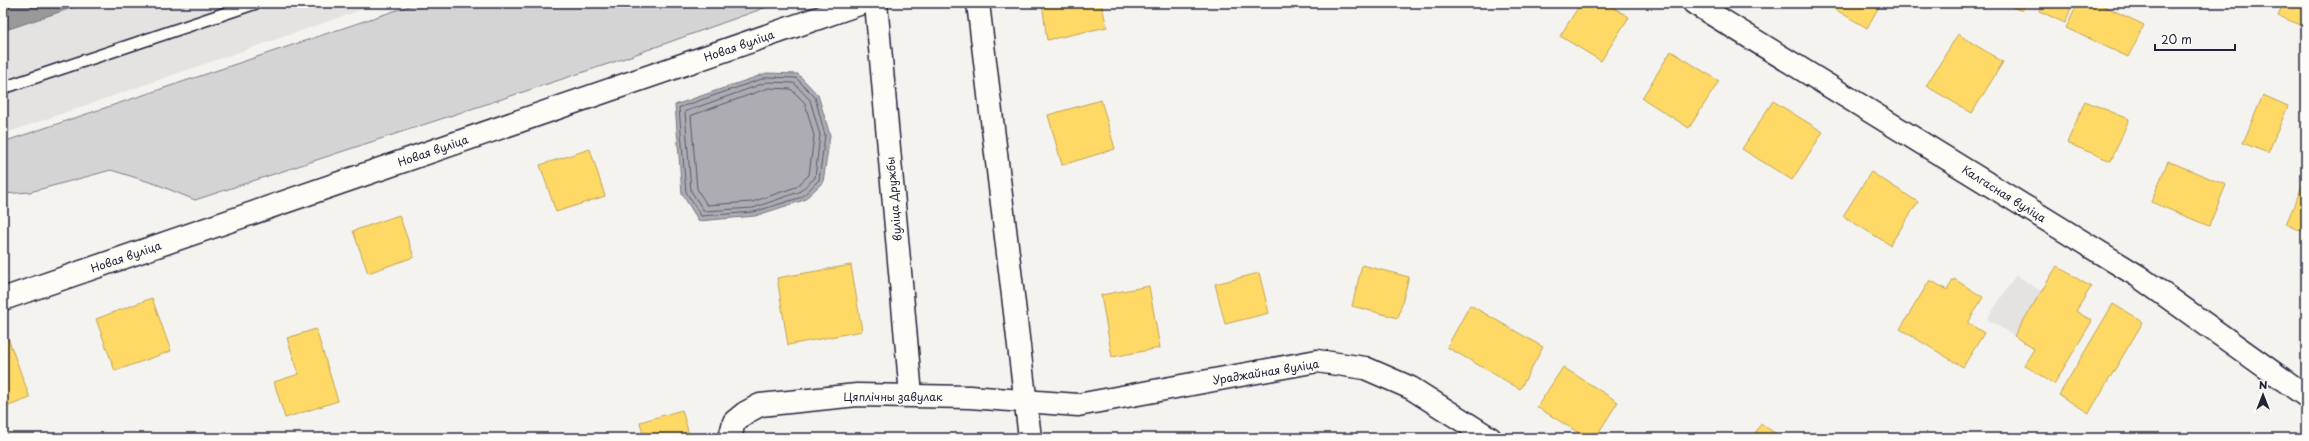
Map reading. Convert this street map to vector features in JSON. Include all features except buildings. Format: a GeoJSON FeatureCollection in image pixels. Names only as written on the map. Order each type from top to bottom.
{"type":"FeatureCollection","features":[{"type":"Feature","properties":{"kind":"street","name":"Новая вуліца"},"geometry":{"type":"LineString","coordinates":[[3,299],[862,3]]}},
{"type":"Feature","properties":{"kind":"street","name":"вуліца Дружбы"},"geometry":{"type":"LineString","coordinates":[[876,3],[911,395]]}},
{"type":"Feature","properties":{"kind":"street"},"geometry":{"type":"LineString","coordinates":[[978,3],[1030,438]]}},
{"type":"Feature","properties":{"kind":"street","name":"Калгасная вуліца"},"geometry":{"type":"LineString","coordinates":[[1694,3],[2138,276],[2306,396]]}},
{"type":"Feature","properties":{"kind":"street","name":"Ураджайная вуліца"},"geometry":{"type":"LineString","coordinates":[[1026,402],[1078,405],[1317,362],[1365,368],[1411,388],[1490,438]]}},
{"type":"Feature","properties":{"kind":"street","name":"Цяплічны завулак"},"geometry":{"type":"LineString","coordinates":[[730,438],[734,422],[744,413],[760,405],[858,395],[970,397],[1026,402]]}},
{"type":"Feature","properties":{"kind":"lane"},"geometry":{"type":"LineString","coordinates":[[3,88],[256,3]]}},
{"type":"Feature","properties":{"kind":"shaded area"},"geometry":{"type":"Polygon","coordinates":[[[3,3],[381,3],[3,134],[3,3]]]}},
{"type":"Feature","properties":{"kind":"shaded area"},"geometry":{"type":"Polygon","coordinates":[[[418,3],[778,3],[614,62],[195,200],[156,184],[111,170],[30,192],[3,194],[3,142],[418,3]]]}},
{"type":"Feature","properties":{"kind":"shaded area"},"geometry":{"type":"Polygon","coordinates":[[[2016,275],[2042,292],[2014,336],[1987,319],[2016,275]]]}},
{"type":"Feature","properties":{"kind":"water"},"geometry":{"type":"Polygon","coordinates":[[[767,73],[798,74],[818,95],[830,135],[823,182],[804,200],[755,216],[699,221],[682,194],[675,105],[767,73]]]}}]}
